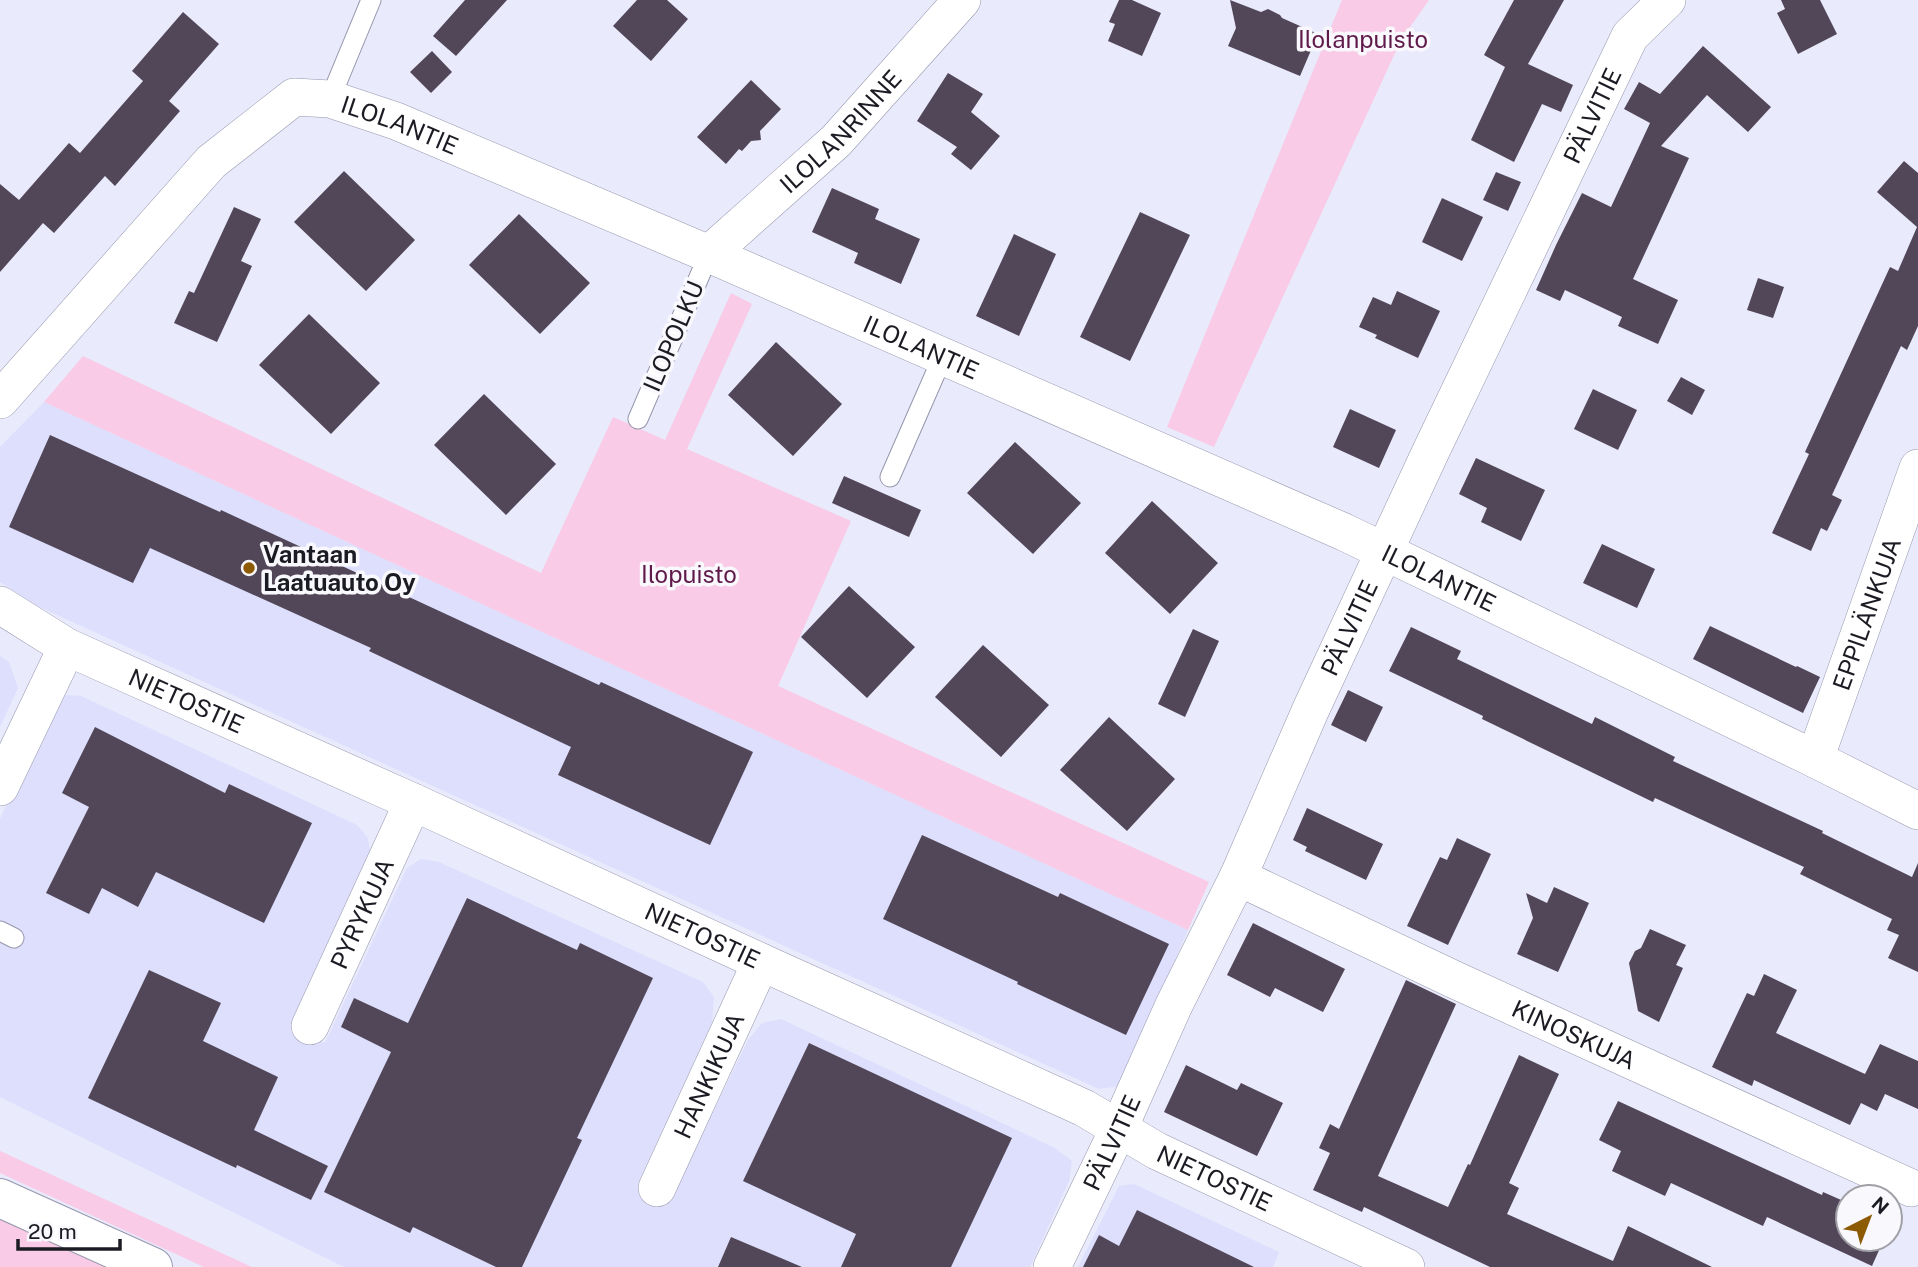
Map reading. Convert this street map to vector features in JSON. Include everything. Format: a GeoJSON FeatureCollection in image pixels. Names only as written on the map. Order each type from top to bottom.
{"type":"FeatureCollection","features":[{"type":"Feature","properties":{"kind":"main road"},"geometry":{"type":"LineString","coordinates":[[0,1198],[153,1267]]}},
{"type":"Feature","properties":{"kind":"street","name":"ILOLANRINNE"},"geometry":{"type":"LineString","coordinates":[[709,254],[835,141],[962,0]]}},
{"type":"Feature","properties":{"kind":"street","name":"PÄLVITIE"},"geometry":{"type":"LineString","coordinates":[[1052,1267],[1174,1005],[1238,877],[1384,551],[1630,36],[1667,0]]}},
{"type":"Feature","properties":{"kind":"street","name":"ILOLANTIE"},"geometry":{"type":"LineString","coordinates":[[0,400],[211,162],[294,97],[330,99],[396,121],[709,254],[1384,551],[1918,811]]}},
{"type":"Feature","properties":{"kind":"street","name":"EPPILÄNKUJA"},"geometry":{"type":"LineString","coordinates":[[1815,760],[1918,468]]}},
{"type":"Feature","properties":{"kind":"street","name":"NIETOSTIE"},"geometry":{"type":"LineString","coordinates":[[0,606],[67,646],[1084,1108],[1157,1151],[1406,1267]]}},
{"type":"Feature","properties":{"kind":"street"},"geometry":{"type":"LineString","coordinates":[[0,787],[67,646]]}},
{"type":"Feature","properties":{"kind":"street","name":"PYRYKUJA"},"geometry":{"type":"LineString","coordinates":[[310,1026],[413,802]]}},
{"type":"Feature","properties":{"kind":"street","name":"KINOSKUJA"},"geometry":{"type":"LineString","coordinates":[[1238,877],[1455,980],[1910,1188]]}},
{"type":"Feature","properties":{"kind":"street","name":"HANKIKUJA"},"geometry":{"type":"LineString","coordinates":[[657,1188],[761,962]]}},
{"type":"Feature","properties":{"kind":"lane"},"geometry":{"type":"LineString","coordinates":[[330,99],[372,0]]}},
{"type":"Feature","properties":{"kind":"lane","name":"ILOPOLKU"},"geometry":{"type":"LineString","coordinates":[[638,419],[709,254]]}},
{"type":"Feature","properties":{"kind":"lane"},"geometry":{"type":"LineString","coordinates":[[890,477],[943,356]]}},
{"type":"Feature","properties":{"kind":"shaded area"},"geometry":{"type":"Polygon","coordinates":[[[44,402],[1188,930],[1120,1086],[1099,1089],[35,605],[0,582],[0,447],[44,402]]]}},
{"type":"Feature","properties":{"kind":"shaded area"},"geometry":{"type":"Polygon","coordinates":[[[0,656],[9,662],[18,688],[0,727],[0,656]]]}},
{"type":"Feature","properties":{"kind":"shaded area"},"geometry":{"type":"Polygon","coordinates":[[[65,695],[81,696],[357,825],[368,838],[370,851],[290,1030],[325,1043],[407,868],[421,859],[439,862],[703,982],[714,997],[712,1023],[637,1185],[670,1201],[748,1040],[762,1023],[781,1019],[1055,1148],[1072,1161],[1069,1181],[1030,1267],[344,1267],[0,1097],[0,819],[53,701],[65,695]]]}},
{"type":"Feature","properties":{"kind":"shaded area"},"geometry":{"type":"Polygon","coordinates":[[[1134,1184],[1279,1252],[1273,1267],[1078,1267],[1119,1186],[1134,1184]]]}},
{"type":"Feature","properties":{"kind":"green space","name":"Ilolanpuisto"},"geometry":{"type":"Polygon","coordinates":[[[1342,0],[1429,0],[1401,40],[1214,447],[1167,427],[1342,0]]]}},
{"type":"Feature","properties":{"kind":"green space","name":"Ilopuisto"},"geometry":{"type":"Polygon","coordinates":[[[731,293],[752,304],[687,449],[851,521],[778,686],[1209,882],[1188,930],[44,402],[83,356],[541,573],[613,417],[665,440],[731,293]]]}},
{"type":"Feature","properties":{"kind":"green space"},"geometry":{"type":"Polygon","coordinates":[[[0,1151],[252,1267],[204,1267],[0,1173],[0,1151]]]}},
{"type":"Feature","properties":{"kind":"green space"},"geometry":{"type":"Polygon","coordinates":[[[0,1219],[109,1267],[0,1267],[0,1219]]]}},
{"type":"Feature","properties":{"kind":"building"},"geometry":{"type":"Polygon","coordinates":[[[465,0],[507,0],[456,56],[433,36],[465,0]]]}},
{"type":"Feature","properties":{"kind":"building"},"geometry":{"type":"Polygon","coordinates":[[[637,0],[667,0],[688,19],[651,61],[613,26],[637,0]]]}},
{"type":"Feature","properties":{"kind":"building"},"geometry":{"type":"Polygon","coordinates":[[[1119,0],[1132,0],[1161,13],[1142,56],[1108,41],[1115,24],[1109,22],[1119,0]]]}},
{"type":"Feature","properties":{"kind":"building"},"geometry":{"type":"Polygon","coordinates":[[[1230,0],[1261,12],[1268,9],[1318,34],[1300,76],[1228,46],[1236,28],[1230,0]]]}},
{"type":"Feature","properties":{"kind":"building"},"geometry":{"type":"Polygon","coordinates":[[[1514,0],[1564,0],[1528,64],[1573,85],[1561,112],[1542,104],[1514,162],[1471,140],[1505,67],[1484,55],[1514,0]]]}},
{"type":"Feature","properties":{"kind":"building"},"geometry":{"type":"Polygon","coordinates":[[[1781,0],[1820,0],[1837,34],[1798,54],[1777,13],[1785,9],[1781,0]]]}},
{"type":"Feature","properties":{"kind":"building"},"geometry":{"type":"Polygon","coordinates":[[[183,12],[219,44],[169,101],[180,111],[115,186],[105,176],[54,233],[43,223],[0,272],[0,184],[19,200],[69,143],[80,153],[143,81],[132,71],[183,12]]]}},
{"type":"Feature","properties":{"kind":"building"},"geometry":{"type":"Polygon","coordinates":[[[1703,46],[1771,107],[1748,132],[1707,95],[1661,146],[1689,158],[1633,279],[1678,300],[1658,344],[1618,326],[1622,317],[1565,290],[1560,301],[1536,290],[1582,193],[1611,207],[1650,123],[1624,109],[1639,82],[1660,94],[1703,46]]]}},
{"type":"Feature","properties":{"kind":"building"},"geometry":{"type":"Polygon","coordinates":[[[432,51],[452,72],[431,93],[410,72],[432,51]]]}},
{"type":"Feature","properties":{"kind":"building"},"geometry":{"type":"Polygon","coordinates":[[[948,73],[983,94],[971,112],[1000,136],[971,170],[951,154],[957,147],[917,121],[948,73]]]}},
{"type":"Feature","properties":{"kind":"building"},"geometry":{"type":"Polygon","coordinates":[[[751,80],[781,109],[760,131],[761,140],[751,141],[742,151],[739,149],[726,164],[697,137],[751,80]]]}},
{"type":"Feature","properties":{"kind":"building"},"geometry":{"type":"Polygon","coordinates":[[[1904,161],[1918,173],[1918,326],[1907,350],[1901,346],[1832,495],[1842,500],[1827,531],[1821,528],[1811,551],[1772,533],[1809,454],[1805,452],[1890,267],[1898,271],[1917,227],[1877,192],[1904,161]]]}},
{"type":"Feature","properties":{"kind":"building"},"geometry":{"type":"Polygon","coordinates":[[[344,171],[415,240],[366,291],[294,222],[344,171]]]}},
{"type":"Feature","properties":{"kind":"building"},"geometry":{"type":"Polygon","coordinates":[[[1496,172],[1521,182],[1508,211],[1483,200],[1496,172]]]}},
{"type":"Feature","properties":{"kind":"building"},"geometry":{"type":"Polygon","coordinates":[[[832,188],[879,209],[875,219],[920,239],[901,284],[854,263],[858,253],[812,232],[832,188]]]}},
{"type":"Feature","properties":{"kind":"building"},"geometry":{"type":"Polygon","coordinates":[[[1442,198],[1483,217],[1462,261],[1422,242],[1442,198]]]}},
{"type":"Feature","properties":{"kind":"building"},"geometry":{"type":"Polygon","coordinates":[[[234,207],[261,219],[241,261],[252,266],[217,342],[174,323],[189,291],[194,293],[234,207]]]}},
{"type":"Feature","properties":{"kind":"building"},"geometry":{"type":"Polygon","coordinates":[[[1140,212],[1190,235],[1130,361],[1080,337],[1140,212]]]}},
{"type":"Feature","properties":{"kind":"building"},"geometry":{"type":"Polygon","coordinates":[[[519,214],[590,283],[540,334],[469,265],[519,214]]]}},
{"type":"Feature","properties":{"kind":"building"},"geometry":{"type":"Polygon","coordinates":[[[1014,234],[1056,254],[1019,336],[976,316],[1014,234]]]}},
{"type":"Feature","properties":{"kind":"building"},"geometry":{"type":"Polygon","coordinates":[[[1758,278],[1784,287],[1773,318],[1747,310],[1758,278]]]}},
{"type":"Feature","properties":{"kind":"building"},"geometry":{"type":"Polygon","coordinates":[[[1397,291],[1440,311],[1418,358],[1375,338],[1377,335],[1359,327],[1373,297],[1391,305],[1397,291]]]}},
{"type":"Feature","properties":{"kind":"building"},"geometry":{"type":"Polygon","coordinates":[[[309,314],[380,383],[331,434],[259,365],[309,314]]]}},
{"type":"Feature","properties":{"kind":"building"},"geometry":{"type":"Polygon","coordinates":[[[776,342],[842,404],[793,456],[728,395],[776,342]]]}},
{"type":"Feature","properties":{"kind":"building"},"geometry":{"type":"Polygon","coordinates":[[[1681,377],[1705,390],[1692,415],[1667,401],[1681,377]]]}},
{"type":"Feature","properties":{"kind":"building"},"geometry":{"type":"Polygon","coordinates":[[[1593,389],[1637,410],[1618,450],[1574,429],[1593,389]]]}},
{"type":"Feature","properties":{"kind":"building"},"geometry":{"type":"Polygon","coordinates":[[[484,394],[556,464],[506,515],[434,445],[484,394]]]}},
{"type":"Feature","properties":{"kind":"building"},"geometry":{"type":"Polygon","coordinates":[[[1350,409],[1396,430],[1379,468],[1333,447],[1350,409]]]}},
{"type":"Feature","properties":{"kind":"building"},"geometry":{"type":"Polygon","coordinates":[[[50,435],[220,512],[221,510],[599,685],[601,682],[753,752],[710,845],[558,775],[571,747],[369,651],[371,648],[150,548],[133,583],[9,527],[50,435]]]}},
{"type":"Feature","properties":{"kind":"building"},"geometry":{"type":"Polygon","coordinates":[[[1015,442],[1081,503],[1033,554],[967,493],[1015,442]]]}},
{"type":"Feature","properties":{"kind":"building"},"geometry":{"type":"Polygon","coordinates":[[[1476,458],[1545,490],[1521,541],[1481,522],[1487,508],[1459,494],[1476,458]]]}},
{"type":"Feature","properties":{"kind":"building"},"geometry":{"type":"Polygon","coordinates":[[[844,476],[921,510],[909,537],[832,503],[844,476]]]}},
{"type":"Feature","properties":{"kind":"building"},"geometry":{"type":"Polygon","coordinates":[[[1152,501],[1218,563],[1170,614],[1105,553],[1152,501]]]}},
{"type":"Feature","properties":{"kind":"building"},"geometry":{"type":"Polygon","coordinates":[[[1602,544],[1655,569],[1637,608],[1583,583],[1602,544]]]}},
{"type":"Feature","properties":{"kind":"building"},"geometry":{"type":"Polygon","coordinates":[[[849,586],[915,647],[867,698],[801,637],[849,586]]]}},
{"type":"Feature","properties":{"kind":"building"},"geometry":{"type":"Polygon","coordinates":[[[1710,626],[1820,677],[1803,713],[1693,659],[1710,626]]]}},
{"type":"Feature","properties":{"kind":"building"},"geometry":{"type":"Polygon","coordinates":[[[1411,627],[1461,651],[1457,659],[1592,724],[1595,717],[1675,757],[1673,761],[1823,831],[1822,833],[1912,877],[1918,863],[1918,972],[1888,958],[1899,935],[1887,930],[1892,919],[1800,874],[1804,867],[1655,798],[1653,802],[1389,671],[1411,627]]]}},
{"type":"Feature","properties":{"kind":"building"},"geometry":{"type":"Polygon","coordinates":[[[1193,629],[1219,641],[1185,717],[1158,704],[1193,629]]]}},
{"type":"Feature","properties":{"kind":"building"},"geometry":{"type":"Polygon","coordinates":[[[983,645],[1049,705],[1001,757],[935,697],[983,645]]]}},
{"type":"Feature","properties":{"kind":"building"},"geometry":{"type":"Polygon","coordinates":[[[1348,690],[1383,707],[1366,742],[1331,725],[1348,690]]]}},
{"type":"Feature","properties":{"kind":"building"},"geometry":{"type":"Polygon","coordinates":[[[1109,717],[1175,779],[1127,831],[1060,770],[1109,717]]]}},
{"type":"Feature","properties":{"kind":"building"},"geometry":{"type":"Polygon","coordinates":[[[95,727],[225,793],[229,784],[312,823],[264,923],[156,872],[138,907],[102,888],[89,914],[46,893],[89,807],[62,793],[95,727]]]}},
{"type":"Feature","properties":{"kind":"building"},"geometry":{"type":"Polygon","coordinates":[[[1307,808],[1383,844],[1366,880],[1305,851],[1307,847],[1293,840],[1307,808]]]}},
{"type":"Feature","properties":{"kind":"building"},"geometry":{"type":"Polygon","coordinates":[[[922,835],[1058,897],[1060,893],[1169,944],[1126,1035],[883,919],[922,835]]]}},
{"type":"Feature","properties":{"kind":"building"},"geometry":{"type":"Polygon","coordinates":[[[1457,838],[1491,854],[1448,945],[1407,926],[1440,857],[1447,860],[1457,838]]]}},
{"type":"Feature","properties":{"kind":"building"},"geometry":{"type":"Polygon","coordinates":[[[1554,887],[1589,903],[1558,972],[1517,954],[1533,918],[1526,893],[1547,903],[1554,887]]]}},
{"type":"Feature","properties":{"kind":"building"},"geometry":{"type":"Polygon","coordinates":[[[467,898],[577,950],[580,943],[653,978],[577,1138],[582,1140],[522,1267],[496,1267],[413,1227],[410,1233],[324,1192],[391,1052],[341,1027],[354,998],[408,1023],[467,898]]]}},
{"type":"Feature","properties":{"kind":"building"},"geometry":{"type":"Polygon","coordinates":[[[1253,923],[1345,969],[1323,1012],[1275,988],[1270,997],[1227,975],[1253,923]]]}},
{"type":"Feature","properties":{"kind":"building"},"geometry":{"type":"Polygon","coordinates":[[[1650,929],[1686,945],[1676,965],[1683,968],[1659,1022],[1638,1011],[1629,963],[1635,951],[1641,948],[1650,929]]]}},
{"type":"Feature","properties":{"kind":"building"},"geometry":{"type":"Polygon","coordinates":[[[149,970],[221,1003],[203,1041],[278,1077],[254,1130],[328,1166],[311,1200],[88,1098],[149,970]]]}},
{"type":"Feature","properties":{"kind":"building"},"geometry":{"type":"Polygon","coordinates":[[[1764,974],[1797,990],[1776,1033],[1865,1074],[1880,1044],[1918,1061],[1918,1109],[1885,1094],[1877,1111],[1861,1103],[1850,1125],[1754,1080],[1752,1086],[1712,1067],[1747,993],[1754,996],[1764,974]]]}},
{"type":"Feature","properties":{"kind":"building"},"geometry":{"type":"Polygon","coordinates":[[[1406,980],[1456,1004],[1378,1176],[1448,1207],[1468,1164],[1470,1165],[1519,1055],[1559,1074],[1509,1183],[1519,1188],[1507,1214],[1613,1261],[1628,1226],[1712,1267],[1490,1267],[1364,1207],[1362,1212],[1313,1190],[1330,1153],[1319,1148],[1330,1124],[1339,1129],[1406,980]]]}},
{"type":"Feature","properties":{"kind":"building"},"geometry":{"type":"Polygon","coordinates":[[[809,1043],[1012,1138],[951,1267],[841,1267],[856,1234],[743,1181],[809,1043]]]}},
{"type":"Feature","properties":{"kind":"building"},"geometry":{"type":"Polygon","coordinates":[[[1186,1065],[1237,1090],[1241,1083],[1283,1103],[1257,1156],[1164,1112],[1186,1065]]]}},
{"type":"Feature","properties":{"kind":"building"},"geometry":{"type":"Polygon","coordinates":[[[1618,1101],[1822,1195],[1823,1192],[1834,1197],[1834,1248],[1767,1217],[1763,1226],[1671,1183],[1665,1196],[1612,1171],[1621,1151],[1599,1140],[1618,1101]]]}},
{"type":"Feature","properties":{"kind":"building"},"geometry":{"type":"Polygon","coordinates":[[[1137,1210],[1254,1267],[1083,1267],[1099,1235],[1119,1246],[1137,1210]]]}},
{"type":"Feature","properties":{"kind":"building"},"geometry":{"type":"Polygon","coordinates":[[[731,1237],[802,1267],[718,1267],[731,1237]]]}},
{"type":"Feature","properties":{"kind":"building"},"geometry":{"type":"Polygon","coordinates":[[[1844,1253],[1878,1253],[1872,1266],[1844,1253]]]}},
{"type":"Feature","properties":{"kind":"place","name":"Vantaan Laatuauto Oy"},"geometry":{"type":"Point","coordinates":[249,568]}}]}
